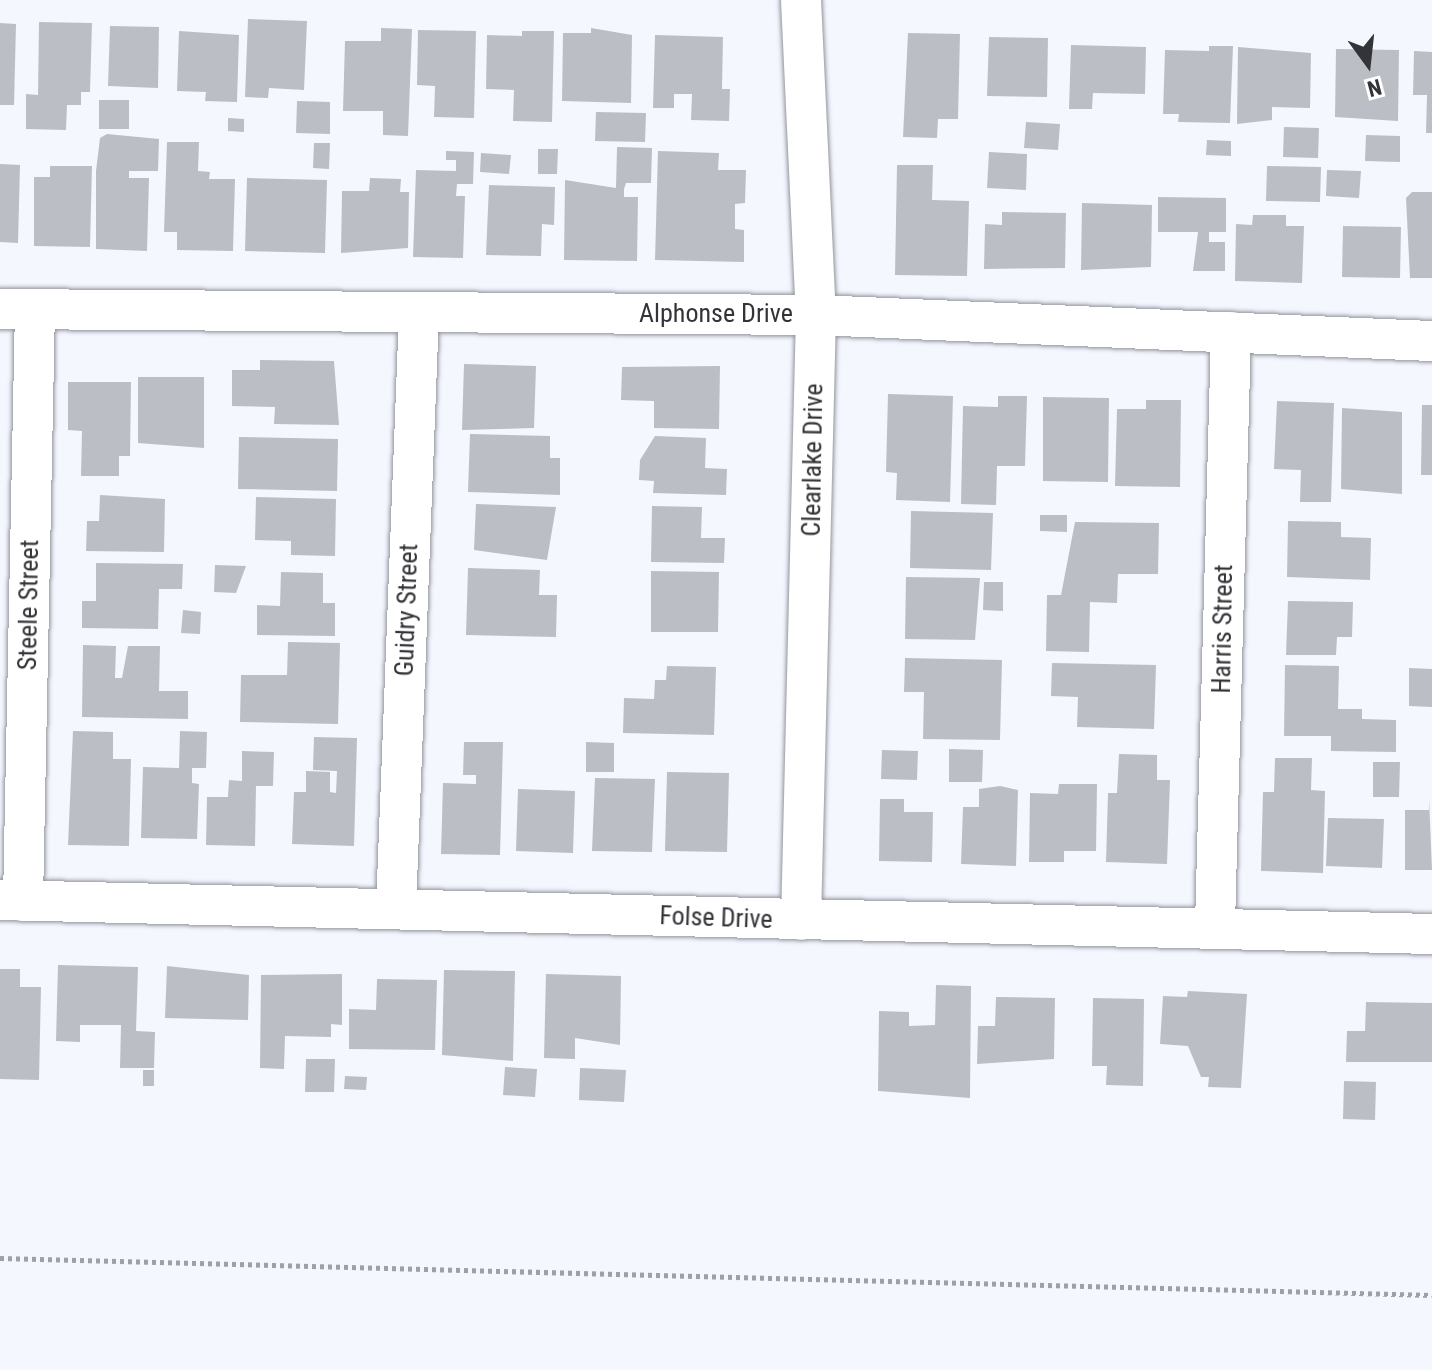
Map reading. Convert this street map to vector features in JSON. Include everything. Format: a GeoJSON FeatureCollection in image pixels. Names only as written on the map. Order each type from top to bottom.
{"type":"FeatureCollection","features":[{"type":"Feature","properties":{"kind":"street","name":"Clearlake Drive"},"geometry":{"type":"LineString","coordinates":[[801,0],[816,315],[801,920]]}},
{"type":"Feature","properties":{"kind":"street","name":"Alphonse Drive"},"geometry":{"type":"LineString","coordinates":[[18,310],[816,315],[1432,341]]}},
{"type":"Feature","properties":{"kind":"street","name":"Steele Street"},"geometry":{"type":"LineString","coordinates":[[12,900],[18,310]]}},
{"type":"Feature","properties":{"kind":"street","name":"Guidry Street"},"geometry":{"type":"LineString","coordinates":[[396,909],[419,312]]}},
{"type":"Feature","properties":{"kind":"street","name":"Harris Street"},"geometry":{"type":"LineString","coordinates":[[1215,925],[1231,332]]}},
{"type":"Feature","properties":{"kind":"street","name":"Folse Drive"},"geometry":{"type":"LineString","coordinates":[[12,900],[801,920],[1215,925],[1432,934]]}},
{"type":"Feature","properties":{"kind":"path"},"geometry":{"type":"LineString","coordinates":[[0,1258],[1432,1295]]}},
{"type":"Feature","properties":{"kind":"building"},"geometry":{"type":"Polygon","coordinates":[[[248,19],[307,21],[304,90],[269,88],[268,98],[245,97],[248,19]]]}},
{"type":"Feature","properties":{"kind":"building"},"geometry":{"type":"Polygon","coordinates":[[[39,22],[92,23],[90,92],[81,92],[81,105],[67,105],[66,130],[26,129],[26,94],[38,95],[39,22]]]}},
{"type":"Feature","properties":{"kind":"building"},"geometry":{"type":"Polygon","coordinates":[[[0,23],[16,24],[14,105],[0,105],[0,23]]]}},
{"type":"Feature","properties":{"kind":"building"},"geometry":{"type":"Polygon","coordinates":[[[110,26],[159,27],[158,88],[108,86],[110,26]]]}},
{"type":"Feature","properties":{"kind":"building"},"geometry":{"type":"Polygon","coordinates":[[[381,28],[412,29],[408,136],[383,135],[383,111],[343,111],[345,41],[381,41],[381,28]]]}},
{"type":"Feature","properties":{"kind":"building"},"geometry":{"type":"Polygon","coordinates":[[[591,28],[632,35],[631,103],[562,101],[563,33],[591,33],[591,28]]]}},
{"type":"Feature","properties":{"kind":"building"},"geometry":{"type":"Polygon","coordinates":[[[418,30],[476,31],[474,118],[434,117],[435,86],[417,85],[418,30]]]}},
{"type":"Feature","properties":{"kind":"building"},"geometry":{"type":"Polygon","coordinates":[[[179,31],[239,35],[237,102],[205,101],[206,92],[177,91],[179,31]]]}},
{"type":"Feature","properties":{"kind":"building"},"geometry":{"type":"Polygon","coordinates":[[[522,31],[554,31],[552,122],[513,121],[514,90],[486,89],[487,35],[522,36],[522,31]]]}},
{"type":"Feature","properties":{"kind":"building"},"geometry":{"type":"Polygon","coordinates":[[[908,33],[960,34],[958,119],[938,119],[937,138],[903,137],[908,33]]]}},
{"type":"Feature","properties":{"kind":"building"},"geometry":{"type":"Polygon","coordinates":[[[655,35],[723,37],[722,89],[730,89],[729,121],[691,120],[692,94],[674,94],[674,108],[653,108],[655,35]]]}},
{"type":"Feature","properties":{"kind":"building"},"geometry":{"type":"Polygon","coordinates":[[[989,37],[1048,38],[1047,97],[987,96],[989,37]]]}},
{"type":"Feature","properties":{"kind":"building"},"geometry":{"type":"Polygon","coordinates":[[[1071,45],[1146,47],[1145,94],[1093,93],[1092,109],[1069,109],[1071,45]]]}},
{"type":"Feature","properties":{"kind":"building"},"geometry":{"type":"Polygon","coordinates":[[[1209,46],[1233,46],[1230,123],[1178,122],[1179,114],[1163,114],[1165,50],[1209,51],[1209,46]]]}},
{"type":"Feature","properties":{"kind":"building"},"geometry":{"type":"Polygon","coordinates":[[[1238,47],[1311,53],[1310,108],[1272,107],[1272,120],[1237,124],[1238,47]]]}},
{"type":"Feature","properties":{"kind":"building"},"geometry":{"type":"Polygon","coordinates":[[[1336,49],[1399,50],[1398,121],[1335,117],[1336,49]]]}},
{"type":"Feature","properties":{"kind":"building"},"geometry":{"type":"Polygon","coordinates":[[[1414,51],[1432,52],[1432,133],[1426,133],[1427,95],[1413,95],[1414,51]]]}},
{"type":"Feature","properties":{"kind":"building"},"geometry":{"type":"Polygon","coordinates":[[[99,100],[129,100],[129,129],[99,129],[99,100]]]}},
{"type":"Feature","properties":{"kind":"building"},"geometry":{"type":"Polygon","coordinates":[[[297,101],[330,102],[330,134],[296,133],[297,101]]]}},
{"type":"Feature","properties":{"kind":"building"},"geometry":{"type":"Polygon","coordinates":[[[596,112],[646,113],[645,142],[595,141],[596,112]]]}},
{"type":"Feature","properties":{"kind":"building"},"geometry":{"type":"Polygon","coordinates":[[[228,118],[244,119],[244,132],[228,131],[228,118]]]}},
{"type":"Feature","properties":{"kind":"building"},"geometry":{"type":"Polygon","coordinates":[[[1026,122],[1060,124],[1058,150],[1024,148],[1026,122]]]}},
{"type":"Feature","properties":{"kind":"building"},"geometry":{"type":"Polygon","coordinates":[[[1284,127],[1319,128],[1318,158],[1283,157],[1284,127]]]}},
{"type":"Feature","properties":{"kind":"building"},"geometry":{"type":"Polygon","coordinates":[[[107,134],[159,139],[158,171],[129,171],[129,178],[149,178],[147,251],[96,249],[96,171],[100,138],[107,134]]]}},
{"type":"Feature","properties":{"kind":"building"},"geometry":{"type":"Polygon","coordinates":[[[1366,135],[1400,136],[1400,162],[1365,161],[1366,135]]]}},
{"type":"Feature","properties":{"kind":"building"},"geometry":{"type":"Polygon","coordinates":[[[1207,140],[1231,141],[1231,156],[1206,155],[1207,140]]]}},
{"type":"Feature","properties":{"kind":"building"},"geometry":{"type":"Polygon","coordinates":[[[167,142],[199,142],[198,171],[210,172],[209,179],[235,179],[233,251],[177,250],[177,232],[164,232],[167,142]]]}},
{"type":"Feature","properties":{"kind":"building"},"geometry":{"type":"Polygon","coordinates":[[[314,143],[330,143],[329,169],[313,168],[314,143]]]}},
{"type":"Feature","properties":{"kind":"building"},"geometry":{"type":"Polygon","coordinates":[[[617,147],[652,148],[651,183],[626,183],[624,189],[624,197],[638,197],[637,261],[564,260],[565,180],[616,188],[617,147]]]}},
{"type":"Feature","properties":{"kind":"building"},"geometry":{"type":"Polygon","coordinates":[[[538,149],[558,149],[557,174],[538,174],[538,149]]]}},
{"type":"Feature","properties":{"kind":"building"},"geometry":{"type":"Polygon","coordinates":[[[446,151],[474,152],[473,184],[457,184],[456,196],[465,196],[463,258],[413,257],[416,170],[456,171],[456,160],[446,160],[446,151]]]}},
{"type":"Feature","properties":{"kind":"building"},"geometry":{"type":"Polygon","coordinates":[[[658,151],[719,153],[718,170],[746,170],[745,203],[735,204],[735,229],[744,230],[744,262],[655,260],[658,151]]]}},
{"type":"Feature","properties":{"kind":"building"},"geometry":{"type":"Polygon","coordinates":[[[989,152],[1027,154],[1026,190],[987,188],[989,152]]]}},
{"type":"Feature","properties":{"kind":"building"},"geometry":{"type":"Polygon","coordinates":[[[481,153],[511,155],[509,174],[480,172],[481,153]]]}},
{"type":"Feature","properties":{"kind":"building"},"geometry":{"type":"Polygon","coordinates":[[[0,164],[20,165],[18,243],[0,242],[0,164]]]}},
{"type":"Feature","properties":{"kind":"building"},"geometry":{"type":"Polygon","coordinates":[[[897,165],[933,165],[932,200],[969,201],[967,276],[895,275],[897,165]]]}},
{"type":"Feature","properties":{"kind":"building"},"geometry":{"type":"Polygon","coordinates":[[[50,166],[92,166],[90,247],[34,246],[34,177],[50,177],[50,166]]]}},
{"type":"Feature","properties":{"kind":"building"},"geometry":{"type":"Polygon","coordinates":[[[1267,166],[1321,167],[1320,202],[1266,201],[1267,166]]]}},
{"type":"Feature","properties":{"kind":"building"},"geometry":{"type":"Polygon","coordinates":[[[1327,170],[1361,171],[1359,198],[1326,196],[1327,170]]]}},
{"type":"Feature","properties":{"kind":"building"},"geometry":{"type":"Polygon","coordinates":[[[247,178],[327,180],[325,253],[245,251],[247,178]]]}},
{"type":"Feature","properties":{"kind":"building"},"geometry":{"type":"Polygon","coordinates":[[[370,178],[401,179],[400,192],[409,192],[408,248],[341,253],[342,191],[369,191],[370,178]]]}},
{"type":"Feature","properties":{"kind":"building"},"geometry":{"type":"Polygon","coordinates":[[[489,185],[555,187],[554,225],[542,224],[541,256],[486,255],[489,185]]]}},
{"type":"Feature","properties":{"kind":"building"},"geometry":{"type":"Polygon","coordinates":[[[1412,192],[1432,192],[1432,278],[1410,278],[1406,198],[1412,192]]]}},
{"type":"Feature","properties":{"kind":"building"},"geometry":{"type":"Polygon","coordinates":[[[1158,197],[1226,198],[1226,232],[1209,232],[1209,242],[1225,242],[1225,271],[1193,271],[1198,232],[1158,232],[1158,197]]]}},
{"type":"Feature","properties":{"kind":"building"},"geometry":{"type":"Polygon","coordinates":[[[1082,203],[1152,205],[1151,267],[1081,270],[1082,203]]]}},
{"type":"Feature","properties":{"kind":"building"},"geometry":{"type":"Polygon","coordinates":[[[1002,212],[1066,213],[1065,268],[984,269],[985,224],[1002,225],[1002,212]]]}},
{"type":"Feature","properties":{"kind":"building"},"geometry":{"type":"Polygon","coordinates":[[[1253,215],[1286,215],[1286,226],[1304,226],[1302,283],[1235,281],[1236,224],[1252,225],[1253,215]]]}},
{"type":"Feature","properties":{"kind":"building"},"geometry":{"type":"Polygon","coordinates":[[[1343,226],[1401,227],[1400,278],[1342,277],[1343,226]]]}},
{"type":"Feature","properties":{"kind":"building"},"geometry":{"type":"Polygon","coordinates":[[[260,360],[334,361],[339,425],[274,424],[275,407],[232,406],[232,370],[260,370],[260,360]]]}},
{"type":"Feature","properties":{"kind":"building"},"geometry":{"type":"Polygon","coordinates":[[[464,364],[536,366],[534,428],[462,430],[464,364]]]}},
{"type":"Feature","properties":{"kind":"building"},"geometry":{"type":"Polygon","coordinates":[[[720,366],[719,429],[654,428],[654,401],[621,400],[622,367],[720,366]]]}},
{"type":"Feature","properties":{"kind":"building"},"geometry":{"type":"Polygon","coordinates":[[[138,377],[204,377],[204,448],[138,443],[138,377]]]}},
{"type":"Feature","properties":{"kind":"building"},"geometry":{"type":"Polygon","coordinates":[[[68,382],[131,382],[130,456],[119,456],[119,476],[81,476],[82,431],[68,430],[68,382]]]}},
{"type":"Feature","properties":{"kind":"building"},"geometry":{"type":"Polygon","coordinates":[[[888,394],[953,396],[950,502],[896,500],[897,473],[886,472],[888,394]]]}},
{"type":"Feature","properties":{"kind":"building"},"geometry":{"type":"Polygon","coordinates":[[[998,396],[1027,396],[1025,466],[997,466],[996,505],[961,504],[963,406],[998,407],[998,396]]]}},
{"type":"Feature","properties":{"kind":"building"},"geometry":{"type":"Polygon","coordinates":[[[1043,397],[1109,398],[1108,482],[1043,481],[1043,397]]]}},
{"type":"Feature","properties":{"kind":"building"},"geometry":{"type":"Polygon","coordinates":[[[1146,400],[1181,400],[1180,487],[1115,486],[1117,409],[1146,409],[1146,400]]]}},
{"type":"Feature","properties":{"kind":"building"},"geometry":{"type":"Polygon","coordinates":[[[1277,401],[1334,403],[1331,502],[1300,502],[1301,470],[1274,469],[1277,401]]]}},
{"type":"Feature","properties":{"kind":"building"},"geometry":{"type":"Polygon","coordinates":[[[1422,405],[1432,405],[1432,475],[1421,475],[1422,405]]]}},
{"type":"Feature","properties":{"kind":"building"},"geometry":{"type":"Polygon","coordinates":[[[1342,408],[1402,412],[1402,494],[1341,489],[1342,408]]]}},
{"type":"Feature","properties":{"kind":"building"},"geometry":{"type":"Polygon","coordinates":[[[470,434],[550,436],[550,458],[560,458],[560,495],[468,492],[470,434]]]}},
{"type":"Feature","properties":{"kind":"building"},"geometry":{"type":"Polygon","coordinates":[[[655,436],[706,438],[705,468],[727,469],[726,495],[653,493],[654,481],[639,480],[640,460],[655,436]]]}},
{"type":"Feature","properties":{"kind":"building"},"geometry":{"type":"Polygon","coordinates":[[[239,437],[338,439],[337,491],[238,489],[239,437]]]}},
{"type":"Feature","properties":{"kind":"building"},"geometry":{"type":"Polygon","coordinates":[[[100,495],[165,499],[164,552],[86,551],[87,521],[99,521],[100,495]]]}},
{"type":"Feature","properties":{"kind":"building"},"geometry":{"type":"Polygon","coordinates":[[[256,497],[336,499],[335,556],[291,555],[291,541],[255,540],[256,497]]]}},
{"type":"Feature","properties":{"kind":"building"},"geometry":{"type":"Polygon","coordinates":[[[476,504],[556,507],[547,560],[474,550],[476,504]]]}},
{"type":"Feature","properties":{"kind":"building"},"geometry":{"type":"Polygon","coordinates":[[[652,506],[702,507],[701,538],[725,538],[724,563],[651,562],[652,506]]]}},
{"type":"Feature","properties":{"kind":"building"},"geometry":{"type":"Polygon","coordinates":[[[911,511],[993,513],[991,570],[910,568],[911,511]]]}},
{"type":"Feature","properties":{"kind":"building"},"geometry":{"type":"Polygon","coordinates":[[[1040,515],[1067,515],[1067,532],[1040,531],[1040,515]]]}},
{"type":"Feature","properties":{"kind":"building"},"geometry":{"type":"Polygon","coordinates":[[[1288,521],[1341,522],[1341,537],[1371,538],[1370,580],[1287,577],[1288,521]]]}},
{"type":"Feature","properties":{"kind":"building"},"geometry":{"type":"Polygon","coordinates":[[[1075,522],[1159,523],[1158,574],[1118,574],[1117,603],[1090,602],[1089,652],[1046,651],[1047,595],[1061,595],[1075,522]]]}},
{"type":"Feature","properties":{"kind":"building"},"geometry":{"type":"Polygon","coordinates":[[[96,563],[183,564],[182,589],[159,589],[158,629],[82,628],[82,601],[96,601],[96,563]]]}},
{"type":"Feature","properties":{"kind":"building"},"geometry":{"type":"Polygon","coordinates":[[[215,565],[246,566],[236,593],[214,592],[215,565]]]}},
{"type":"Feature","properties":{"kind":"building"},"geometry":{"type":"Polygon","coordinates":[[[468,568],[540,570],[539,595],[557,595],[556,637],[466,635],[468,568]]]}},
{"type":"Feature","properties":{"kind":"building"},"geometry":{"type":"Polygon","coordinates":[[[651,571],[719,572],[718,632],[651,632],[651,571]]]}},
{"type":"Feature","properties":{"kind":"building"},"geometry":{"type":"Polygon","coordinates":[[[281,572],[323,573],[323,603],[335,603],[335,636],[257,635],[257,605],[280,606],[281,572]]]}},
{"type":"Feature","properties":{"kind":"building"},"geometry":{"type":"Polygon","coordinates":[[[906,577],[980,578],[975,640],[905,639],[906,577]]]}},
{"type":"Feature","properties":{"kind":"building"},"geometry":{"type":"Polygon","coordinates":[[[984,582],[1003,582],[1003,611],[983,610],[984,582]]]}},
{"type":"Feature","properties":{"kind":"building"},"geometry":{"type":"Polygon","coordinates":[[[1288,601],[1353,602],[1352,637],[1337,637],[1336,655],[1286,655],[1288,601]]]}},
{"type":"Feature","properties":{"kind":"building"},"geometry":{"type":"Polygon","coordinates":[[[183,610],[201,612],[200,634],[181,633],[183,610]]]}},
{"type":"Feature","properties":{"kind":"building"},"geometry":{"type":"Polygon","coordinates":[[[288,642],[340,643],[338,724],[240,722],[241,675],[287,675],[288,642]]]}},
{"type":"Feature","properties":{"kind":"building"},"geometry":{"type":"Polygon","coordinates":[[[83,645],[116,646],[115,678],[122,678],[128,646],[160,646],[159,691],[188,691],[188,719],[82,717],[83,645]]]}},
{"type":"Feature","properties":{"kind":"building"},"geometry":{"type":"Polygon","coordinates":[[[905,658],[1002,660],[1000,740],[923,739],[924,692],[904,692],[905,658]]]}},
{"type":"Feature","properties":{"kind":"building"},"geometry":{"type":"Polygon","coordinates":[[[1052,663],[1156,665],[1154,729],[1077,727],[1078,697],[1051,696],[1052,663]]]}},
{"type":"Feature","properties":{"kind":"building"},"geometry":{"type":"Polygon","coordinates":[[[1285,665],[1339,666],[1338,709],[1362,709],[1362,719],[1396,720],[1396,752],[1331,751],[1331,736],[1284,736],[1285,665]]]}},
{"type":"Feature","properties":{"kind":"building"},"geometry":{"type":"Polygon","coordinates":[[[667,666],[716,667],[714,735],[623,733],[624,698],[654,699],[655,680],[666,680],[667,666]]]}},
{"type":"Feature","properties":{"kind":"building"},"geometry":{"type":"Polygon","coordinates":[[[1409,668],[1432,669],[1432,707],[1409,706],[1409,668]]]}},
{"type":"Feature","properties":{"kind":"building"},"geometry":{"type":"Polygon","coordinates":[[[73,731],[113,732],[113,759],[131,759],[129,846],[68,845],[73,731]]]}},
{"type":"Feature","properties":{"kind":"building"},"geometry":{"type":"Polygon","coordinates":[[[180,731],[207,732],[206,768],[192,768],[192,783],[199,784],[197,839],[141,838],[143,767],[179,768],[180,731]]]}},
{"type":"Feature","properties":{"kind":"building"},"geometry":{"type":"Polygon","coordinates":[[[314,737],[357,738],[354,846],[292,844],[294,792],[306,792],[306,771],[330,772],[330,792],[336,793],[337,771],[313,770],[314,737]]]}},
{"type":"Feature","properties":{"kind":"building"},"geometry":{"type":"Polygon","coordinates":[[[464,742],[503,742],[500,855],[441,854],[443,783],[476,784],[476,775],[463,775],[464,742]]]}},
{"type":"Feature","properties":{"kind":"building"},"geometry":{"type":"Polygon","coordinates":[[[586,742],[614,743],[614,772],[586,772],[586,742]]]}},
{"type":"Feature","properties":{"kind":"building"},"geometry":{"type":"Polygon","coordinates":[[[949,749],[983,750],[982,782],[949,782],[949,749]]]}},
{"type":"Feature","properties":{"kind":"building"},"geometry":{"type":"Polygon","coordinates":[[[882,750],[918,751],[917,780],[881,779],[882,750]]]}},
{"type":"Feature","properties":{"kind":"building"},"geometry":{"type":"Polygon","coordinates":[[[242,751],[274,752],[273,786],[256,786],[255,846],[206,845],[207,797],[228,797],[229,780],[242,781],[242,751]]]}},
{"type":"Feature","properties":{"kind":"building"},"geometry":{"type":"Polygon","coordinates":[[[1119,754],[1157,755],[1157,780],[1170,780],[1167,864],[1106,862],[1108,793],[1117,793],[1119,754]]]}},
{"type":"Feature","properties":{"kind":"building"},"geometry":{"type":"Polygon","coordinates":[[[1275,758],[1312,758],[1311,790],[1325,791],[1323,873],[1261,871],[1263,792],[1274,792],[1275,758]]]}},
{"type":"Feature","properties":{"kind":"building"},"geometry":{"type":"Polygon","coordinates":[[[1373,762],[1400,762],[1399,797],[1373,797],[1373,762]]]}},
{"type":"Feature","properties":{"kind":"building"},"geometry":{"type":"Polygon","coordinates":[[[667,772],[729,773],[727,852],[665,851],[667,772]]]}},
{"type":"Feature","properties":{"kind":"building"},"geometry":{"type":"Polygon","coordinates":[[[595,778],[655,779],[652,852],[592,851],[595,778]]]}},
{"type":"Feature","properties":{"kind":"building"},"geometry":{"type":"Polygon","coordinates":[[[1059,784],[1097,784],[1096,851],[1064,851],[1064,862],[1029,862],[1030,793],[1058,794],[1059,784]]]}},
{"type":"Feature","properties":{"kind":"building"},"geometry":{"type":"Polygon","coordinates":[[[1000,786],[1018,790],[1016,866],[961,864],[963,807],[979,807],[979,789],[1000,786]]]}},
{"type":"Feature","properties":{"kind":"building"},"geometry":{"type":"Polygon","coordinates":[[[518,789],[575,791],[573,853],[516,851],[518,789]]]}},
{"type":"Feature","properties":{"kind":"building"},"geometry":{"type":"Polygon","coordinates":[[[1429,798],[1432,870],[1405,870],[1405,810],[1429,810],[1429,798]]]}},
{"type":"Feature","properties":{"kind":"building"},"geometry":{"type":"Polygon","coordinates":[[[880,799],[904,799],[904,812],[933,812],[932,862],[879,861],[880,799]]]}},
{"type":"Feature","properties":{"kind":"building"},"geometry":{"type":"Polygon","coordinates":[[[1328,818],[1384,819],[1382,868],[1326,866],[1328,818]]]}},
{"type":"Feature","properties":{"kind":"building"},"geometry":{"type":"Polygon","coordinates":[[[58,965],[138,967],[136,1031],[155,1032],[154,1068],[120,1068],[121,1025],[80,1025],[80,1042],[56,1041],[58,965]]]}},
{"type":"Feature","properties":{"kind":"building"},"geometry":{"type":"Polygon","coordinates":[[[167,966],[249,975],[248,1020],[165,1018],[167,966]]]}},
{"type":"Feature","properties":{"kind":"building"},"geometry":{"type":"Polygon","coordinates":[[[0,969],[20,969],[20,987],[41,987],[39,1080],[0,1079],[0,969]]]}},
{"type":"Feature","properties":{"kind":"building"},"geometry":{"type":"Polygon","coordinates":[[[444,970],[515,971],[513,1061],[442,1055],[444,970]]]}},
{"type":"Feature","properties":{"kind":"building"},"geometry":{"type":"Polygon","coordinates":[[[342,974],[342,1025],[331,1024],[331,1037],[285,1036],[284,1069],[260,1068],[261,975],[342,974]]]}},
{"type":"Feature","properties":{"kind":"building"},"geometry":{"type":"Polygon","coordinates":[[[546,974],[621,976],[620,1045],[575,1038],[575,1059],[544,1058],[546,974]]]}},
{"type":"Feature","properties":{"kind":"building"},"geometry":{"type":"Polygon","coordinates":[[[377,979],[437,980],[435,1050],[349,1049],[349,1009],[376,1010],[377,979]]]}},
{"type":"Feature","properties":{"kind":"building"},"geometry":{"type":"Polygon","coordinates":[[[936,985],[971,986],[970,1098],[878,1091],[879,1011],[909,1012],[909,1026],[935,1025],[936,985]]]}},
{"type":"Feature","properties":{"kind":"building"},"geometry":{"type":"Polygon","coordinates":[[[1188,991],[1247,994],[1241,1088],[1208,1087],[1209,1077],[1201,1077],[1188,1046],[1160,1044],[1163,996],[1187,997],[1188,991]]]}},
{"type":"Feature","properties":{"kind":"building"},"geometry":{"type":"Polygon","coordinates":[[[996,997],[1055,998],[1054,1059],[977,1064],[978,1026],[995,1026],[996,997]]]}},
{"type":"Feature","properties":{"kind":"building"},"geometry":{"type":"Polygon","coordinates":[[[1093,998],[1144,999],[1143,1086],[1106,1085],[1107,1066],[1092,1066],[1093,998]]]}},
{"type":"Feature","properties":{"kind":"building"},"geometry":{"type":"Polygon","coordinates":[[[1366,1002],[1432,1003],[1432,1062],[1346,1062],[1347,1031],[1365,1031],[1366,1002]]]}},
{"type":"Feature","properties":{"kind":"building"},"geometry":{"type":"Polygon","coordinates":[[[306,1059],[335,1059],[334,1092],[305,1092],[306,1059]]]}},
{"type":"Feature","properties":{"kind":"building"},"geometry":{"type":"Polygon","coordinates":[[[505,1067],[537,1069],[535,1097],[503,1095],[505,1067]]]}},
{"type":"Feature","properties":{"kind":"building"},"geometry":{"type":"Polygon","coordinates":[[[580,1068],[626,1070],[624,1102],[579,1100],[580,1068]]]}},
{"type":"Feature","properties":{"kind":"building"},"geometry":{"type":"Polygon","coordinates":[[[143,1070],[154,1070],[154,1086],[143,1086],[143,1070]]]}},
{"type":"Feature","properties":{"kind":"building"},"geometry":{"type":"Polygon","coordinates":[[[345,1076],[367,1077],[366,1090],[344,1089],[345,1076]]]}},
{"type":"Feature","properties":{"kind":"building"},"geometry":{"type":"Polygon","coordinates":[[[1344,1081],[1376,1082],[1375,1120],[1343,1119],[1344,1081]]]}}]}
